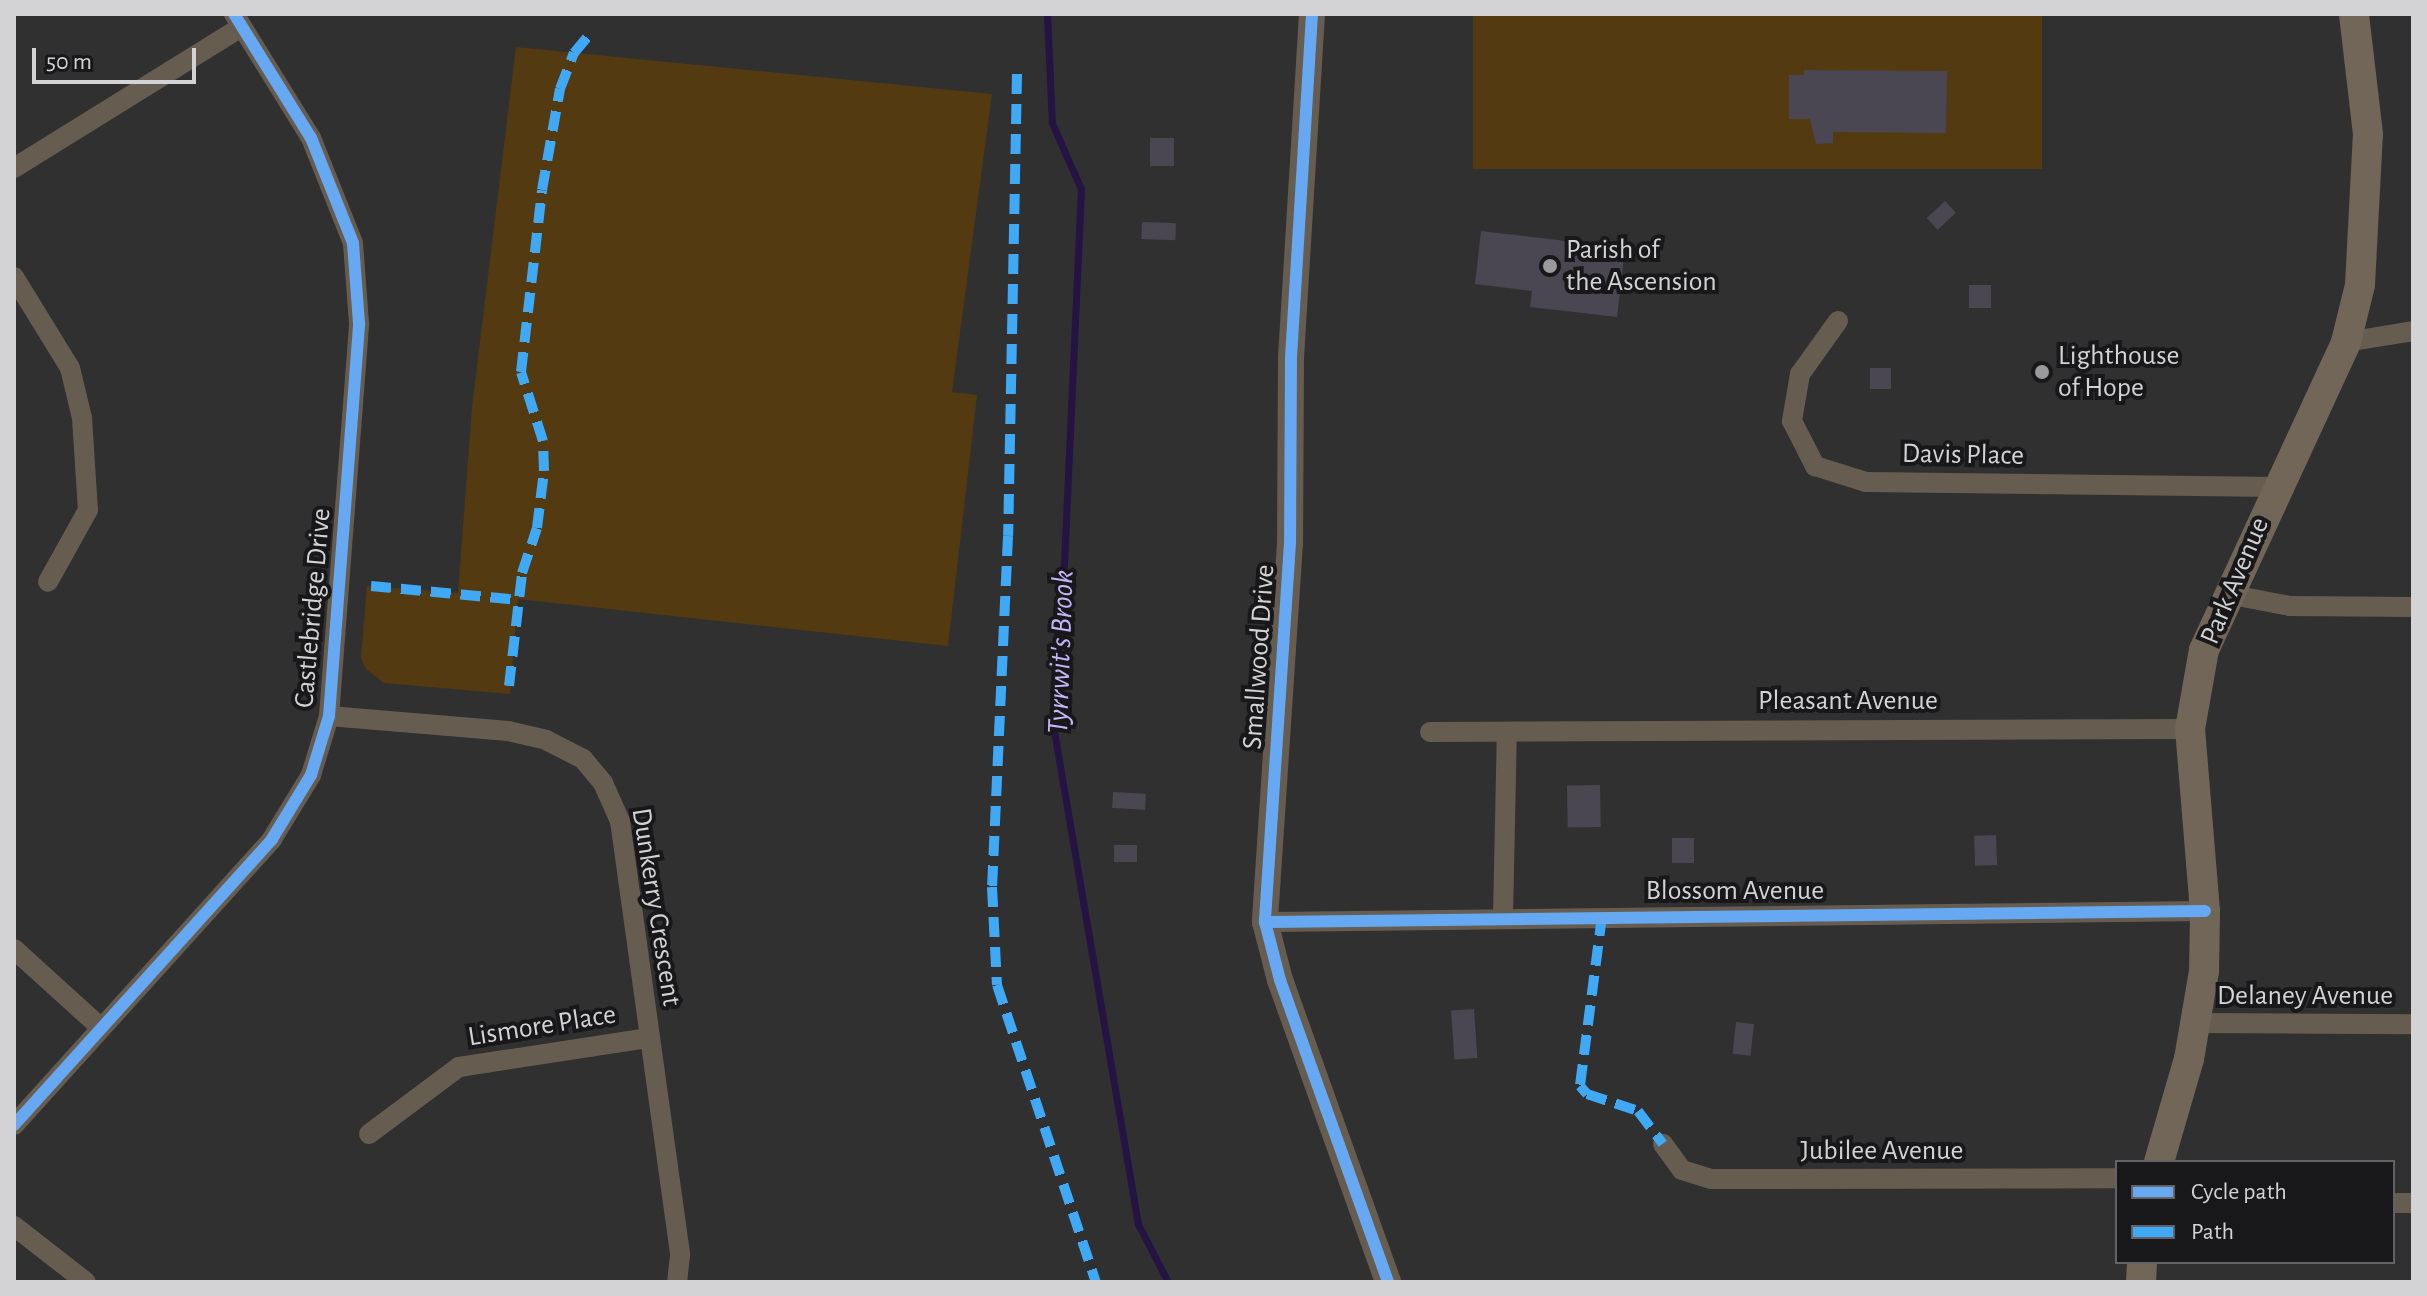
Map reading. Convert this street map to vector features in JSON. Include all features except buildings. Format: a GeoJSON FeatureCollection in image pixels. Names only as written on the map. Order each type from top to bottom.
{"type":"FeatureCollection","features":[{"type":"Feature","properties":{"kind":"main road","name":"Park Avenue"},"geometry":{"type":"LineString","coordinates":[[2160,1160],[2196,1023],[2204,971],[2205,911],[2190,729],[2204,650],[2227,594],[2346,342],[2365,252],[2368,134],[2354,14]]}},
{"type":"Feature","properties":{"kind":"street","name":"Smallwood Drive"},"geometry":{"type":"LineString","coordinates":[[1312,14],[1291,358],[1289,556],[1265,922],[1280,980],[1388,1282]]}},
{"type":"Feature","properties":{"kind":"street"},"geometry":{"type":"LineString","coordinates":[[14,168],[238,20]]}},
{"type":"Feature","properties":{"kind":"street","name":"Castlebridge Drive"},"geometry":{"type":"LineString","coordinates":[[14,1125],[272,839],[311,775],[329,716],[359,323],[353,243],[311,138],[238,20]]}},
{"type":"Feature","properties":{"kind":"street"},"geometry":{"type":"LineString","coordinates":[[14,277],[70,368],[82,418],[88,510],[48,582]]}},
{"type":"Feature","properties":{"kind":"street","name":"Davis Place"},"geometry":{"type":"LineString","coordinates":[[1838,321],[1800,374],[1792,421],[1815,466],[1866,482],[2277,487]]}},
{"type":"Feature","properties":{"kind":"street"},"geometry":{"type":"LineString","coordinates":[[2346,342],[2413,331]]}},
{"type":"Feature","properties":{"kind":"street"},"geometry":{"type":"LineString","coordinates":[[2227,594],[2290,606],[2413,607]]}},
{"type":"Feature","properties":{"kind":"street","name":"Dunkerry Crescent"},"geometry":{"type":"LineString","coordinates":[[329,716],[508,731],[546,740],[583,759],[603,783],[620,821],[680,1255],[677,1282]]}},
{"type":"Feature","properties":{"kind":"street","name":"Pleasant Avenue"},"geometry":{"type":"LineString","coordinates":[[1430,732],[2190,729]]}},
{"type":"Feature","properties":{"kind":"street"},"geometry":{"type":"LineString","coordinates":[[1503,917],[1507,732]]}},
{"type":"Feature","properties":{"kind":"street","name":"Blossom Avenue"},"geometry":{"type":"LineString","coordinates":[[1265,922],[2205,911]]}},
{"type":"Feature","properties":{"kind":"street"},"geometry":{"type":"LineString","coordinates":[[14,949],[100,1027]]}},
{"type":"Feature","properties":{"kind":"street","name":"Delaney Avenue"},"geometry":{"type":"LineString","coordinates":[[2196,1023],[2413,1024]]}},
{"type":"Feature","properties":{"kind":"street","name":"Lismore Place"},"geometry":{"type":"LineString","coordinates":[[369,1134],[459,1067],[649,1038]]}},
{"type":"Feature","properties":{"kind":"street","name":"Jubilee Avenue"},"geometry":{"type":"LineString","coordinates":[[1663,1144],[1682,1170],[1712,1179],[2115,1178]]}},
{"type":"Feature","properties":{"kind":"street"},"geometry":{"type":"LineString","coordinates":[[14,1226],[86,1282]]}},
{"type":"Feature","properties":{"kind":"shaded area"},"geometry":{"type":"Polygon","coordinates":[[[1473,14],[2042,14],[2042,169],[1473,169],[1473,14]]]}},
{"type":"Feature","properties":{"kind":"shaded area"},"geometry":{"type":"Polygon","coordinates":[[[516,47],[992,94],[952,392],[977,395],[948,646],[518,599],[510,694],[384,683],[366,669],[361,658],[367,586],[458,593],[472,407],[516,47]]]}},
{"type":"Feature","properties":{"kind":"waterway","name":"Tyrrwit's Brook"},"geometry":{"type":"LineString","coordinates":[[1047,14],[1052,123],[1081,189],[1061,633],[1052,719],[1138,1224],[1168,1282]]}},
{"type":"Feature","properties":{"kind":"marked path"},"geometry":{"type":"LineString","coordinates":[[509,686],[522,573],[537,528],[544,471],[543,441],[521,372],[542,190],[560,89],[574,53],[591,33]]}},
{"type":"Feature","properties":{"kind":"marked path"},"geometry":{"type":"LineString","coordinates":[[1017,74],[1008,536],[992,887],[997,985],[1096,1282]]}},
{"type":"Feature","properties":{"kind":"marked path"},"geometry":{"type":"LineString","coordinates":[[371,586],[519,600]]}},
{"type":"Feature","properties":{"kind":"marked path"},"geometry":{"type":"LineString","coordinates":[[1602,916],[1580,1086],[1587,1094],[1638,1111],[1663,1144]]}},
{"type":"Feature","properties":{"kind":"cycle path"},"geometry":{"type":"LineString","coordinates":[[14,1125],[272,839],[311,775],[329,716],[359,323],[353,243],[311,138],[234,14]]}},
{"type":"Feature","properties":{"kind":"cycle path"},"geometry":{"type":"LineString","coordinates":[[1312,14],[1291,358],[1290,543],[1265,922],[1280,980],[1388,1282]]}},
{"type":"Feature","properties":{"kind":"cycle path"},"geometry":{"type":"LineString","coordinates":[[1265,922],[2205,911]]}},
{"type":"Feature","properties":{"kind":"place","name":"Parish of the Ascension"},"geometry":{"type":"Point","coordinates":[1550,266]}},
{"type":"Feature","properties":{"kind":"place","name":"Lighthouse of Hope"},"geometry":{"type":"Point","coordinates":[2042,372]}}]}
